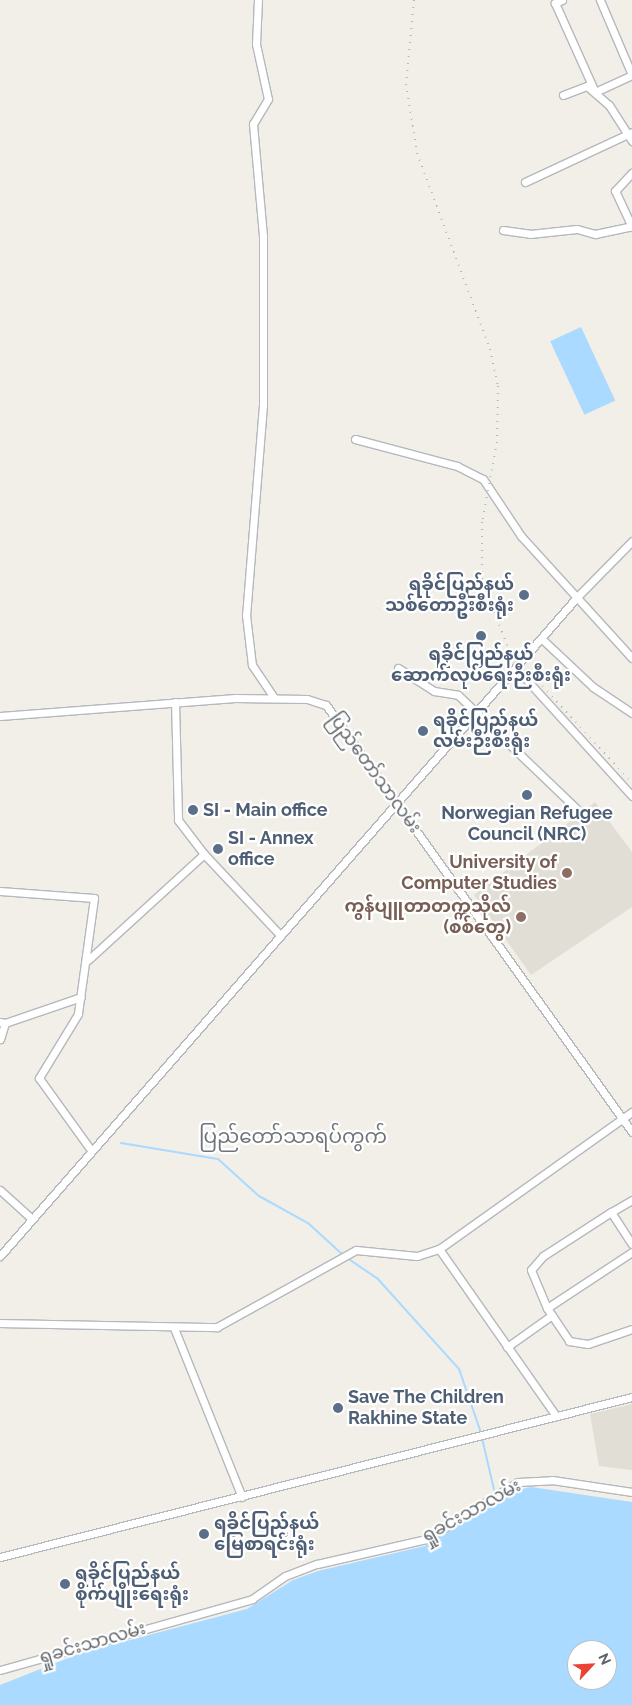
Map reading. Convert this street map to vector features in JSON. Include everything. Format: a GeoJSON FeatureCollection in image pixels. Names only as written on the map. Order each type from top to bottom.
{"type":"FeatureCollection","features":[{"type":"Feature","properties":{"kind":"street"},"geometry":{"type":"LineString","coordinates":[[258,0],[256,44],[268,99],[253,124],[263,236],[263,404],[246,615],[252,665],[274,698]]}},
{"type":"Feature","properties":{"kind":"street"},"geometry":{"type":"LineString","coordinates":[[562,0],[555,3],[595,92]]}},
{"type":"Feature","properties":{"kind":"street"},"geometry":{"type":"LineString","coordinates":[[595,92],[632,75],[600,0]]}},
{"type":"Feature","properties":{"kind":"street"},"geometry":{"type":"LineString","coordinates":[[525,182],[631,135],[595,92],[587,86],[563,95]]}},
{"type":"Feature","properties":{"kind":"street"},"geometry":{"type":"LineString","coordinates":[[503,230],[530,234],[577,229],[595,234],[630,227],[615,191],[632,173]]}},
{"type":"Feature","properties":{"kind":"street"},"geometry":{"type":"LineString","coordinates":[[355,439],[457,466],[483,479],[522,536],[578,596],[589,614],[632,658]]}},
{"type":"Feature","properties":{"kind":"street"},"geometry":{"type":"LineString","coordinates":[[0,1256],[91,1150],[399,804],[516,668],[543,640],[578,596],[632,541]]}},
{"type":"Feature","properties":{"kind":"street"},"geometry":{"type":"LineString","coordinates":[[543,640],[593,687],[632,713]]}},
{"type":"Feature","properties":{"kind":"street"},"geometry":{"type":"LineString","coordinates":[[398,668],[434,691],[458,695],[478,711],[580,812]]}},
{"type":"Feature","properties":{"kind":"street"},"geometry":{"type":"LineString","coordinates":[[516,668],[632,796]]}},
{"type":"Feature","properties":{"kind":"street","name":"ပြည်တော်သာလမ်း"},"geometry":{"type":"LineString","coordinates":[[0,716],[175,702],[274,698],[312,700],[333,711],[632,1132]]}},
{"type":"Feature","properties":{"kind":"street"},"geometry":{"type":"LineString","coordinates":[[175,702],[178,820],[204,854],[281,936]]}},
{"type":"Feature","properties":{"kind":"street"},"geometry":{"type":"LineString","coordinates":[[88,960],[204,854]]}},
{"type":"Feature","properties":{"kind":"street"},"geometry":{"type":"LineString","coordinates":[[0,891],[94,898],[88,960],[78,1014],[39,1078],[91,1150]]}},
{"type":"Feature","properties":{"kind":"street"},"geometry":{"type":"LineString","coordinates":[[0,1039],[2,1023],[81,997]]}},
{"type":"Feature","properties":{"kind":"street"},"geometry":{"type":"LineString","coordinates":[[0,1322],[174,1328],[217,1327],[356,1250],[417,1256],[440,1249],[632,1112]]}},
{"type":"Feature","properties":{"kind":"street"},"geometry":{"type":"LineString","coordinates":[[0,1190],[32,1219]]}},
{"type":"Feature","properties":{"kind":"street"},"geometry":{"type":"LineString","coordinates":[[632,1200],[534,1264],[533,1280],[547,1308],[569,1341],[588,1344],[632,1329]]}},
{"type":"Feature","properties":{"kind":"street"},"geometry":{"type":"LineString","coordinates":[[611,1212],[632,1244]]}},
{"type":"Feature","properties":{"kind":"street"},"geometry":{"type":"LineString","coordinates":[[440,1249],[556,1416]]}},
{"type":"Feature","properties":{"kind":"street"},"geometry":{"type":"LineString","coordinates":[[547,1308],[632,1252]]}},
{"type":"Feature","properties":{"kind":"street"},"geometry":{"type":"LineString","coordinates":[[507,1347],[552,1315]]}},
{"type":"Feature","properties":{"kind":"street"},"geometry":{"type":"LineString","coordinates":[[174,1328],[242,1497]]}},
{"type":"Feature","properties":{"kind":"street"},"geometry":{"type":"LineString","coordinates":[[0,1557],[490,1435],[632,1397]]}},
{"type":"Feature","properties":{"kind":"street","name":"ရှုခင်းသာလမ်း"},"geometry":{"type":"LineString","coordinates":[[0,1670],[252,1599],[286,1576],[317,1564],[419,1542],[511,1485],[542,1479],[632,1492]]}},
{"type":"Feature","properties":{"kind":"shaded area","name":"University of Computer Studies"},"geometry":{"type":"Polygon","coordinates":[[[595,802],[632,852],[632,907],[531,975],[474,895],[595,802]]]}},
{"type":"Feature","properties":{"kind":"shaded area"},"geometry":{"type":"Polygon","coordinates":[[[632,1404],[632,1470],[599,1466],[590,1414],[632,1404]]]}},
{"type":"Feature","properties":{"kind":"water"},"geometry":{"type":"Polygon","coordinates":[[[581,327],[615,400],[584,415],[550,341],[581,327]]]}},
{"type":"Feature","properties":{"kind":"water"},"geometry":{"type":"Polygon","coordinates":[[[531,1487],[632,1502],[632,1705],[0,1705],[0,1685],[81,1653],[247,1609],[293,1580],[318,1571],[425,1546],[513,1491],[531,1487]]]}},
{"type":"Feature","properties":{"kind":"waterway"},"geometry":{"type":"LineString","coordinates":[[121,1143],[218,1159],[259,1196],[308,1223],[343,1255]]}},
{"type":"Feature","properties":{"kind":"waterway"},"geometry":{"type":"LineString","coordinates":[[347,1258],[377,1278],[459,1369],[481,1433]]}},
{"type":"Feature","properties":{"kind":"waterway"},"geometry":{"type":"LineString","coordinates":[[482,1438],[495,1494]]}},
{"type":"Feature","properties":{"kind":"railway"},"geometry":{"type":"LineString","coordinates":[[414,0],[406,84],[417,153],[490,349],[498,386],[497,442],[482,522],[482,579],[509,650],[632,783]]}},
{"type":"Feature","properties":{"kind":"place","name":"ရခိုင်ပြည်နယ် သစ်တောဦးစီးရုံး"},"geometry":{"type":"Point","coordinates":[524,595]}},
{"type":"Feature","properties":{"kind":"place","name":"ရခိုင်ပြည်နယ် ဆောက်လုပ်ရေးဉီးစီးရုံး"},"geometry":{"type":"Point","coordinates":[481,636]}},
{"type":"Feature","properties":{"kind":"place","name":"ရခိုင်ပြည်နယ် လမ်းဉီးစီးရုံး"},"geometry":{"type":"Point","coordinates":[423,731]}},
{"type":"Feature","properties":{"kind":"place","name":"Norwegian Refugee Council (NRC)"},"geometry":{"type":"Point","coordinates":[527,795]}},
{"type":"Feature","properties":{"kind":"place","name":"SI - Main office"},"geometry":{"type":"Point","coordinates":[193,810]}},
{"type":"Feature","properties":{"kind":"place","name":"SI - Annex office"},"geometry":{"type":"Point","coordinates":[218,849]}},
{"type":"Feature","properties":{"kind":"place","name":"University of Computer Studies"},"geometry":{"type":"Point","coordinates":[567,873]}},
{"type":"Feature","properties":{"kind":"place","name":"ကွန်ပျူတာတက္ကသိုလ် (စစ်တွေ)"},"geometry":{"type":"Point","coordinates":[521,917]}},
{"type":"Feature","properties":{"kind":"place","name":"Save The Children Rakhine State"},"geometry":{"type":"Point","coordinates":[338,1408]}},
{"type":"Feature","properties":{"kind":"place","name":"ရခိုင်ပြည်နယ် မြေစာရင်းရုံး"},"geometry":{"type":"Point","coordinates":[204,1534]}},
{"type":"Feature","properties":{"kind":"place","name":"ရခိုင်ပြည်နယ် စိုက်ပျိုးရေးရုံး"},"geometry":{"type":"Point","coordinates":[65,1584]}},
{"type":"Feature","properties":{"kind":"district","name":"ပြည်တော်သာရပ်ကွက်"},"geometry":{"type":"Point","coordinates":[293,1136]}}]}
